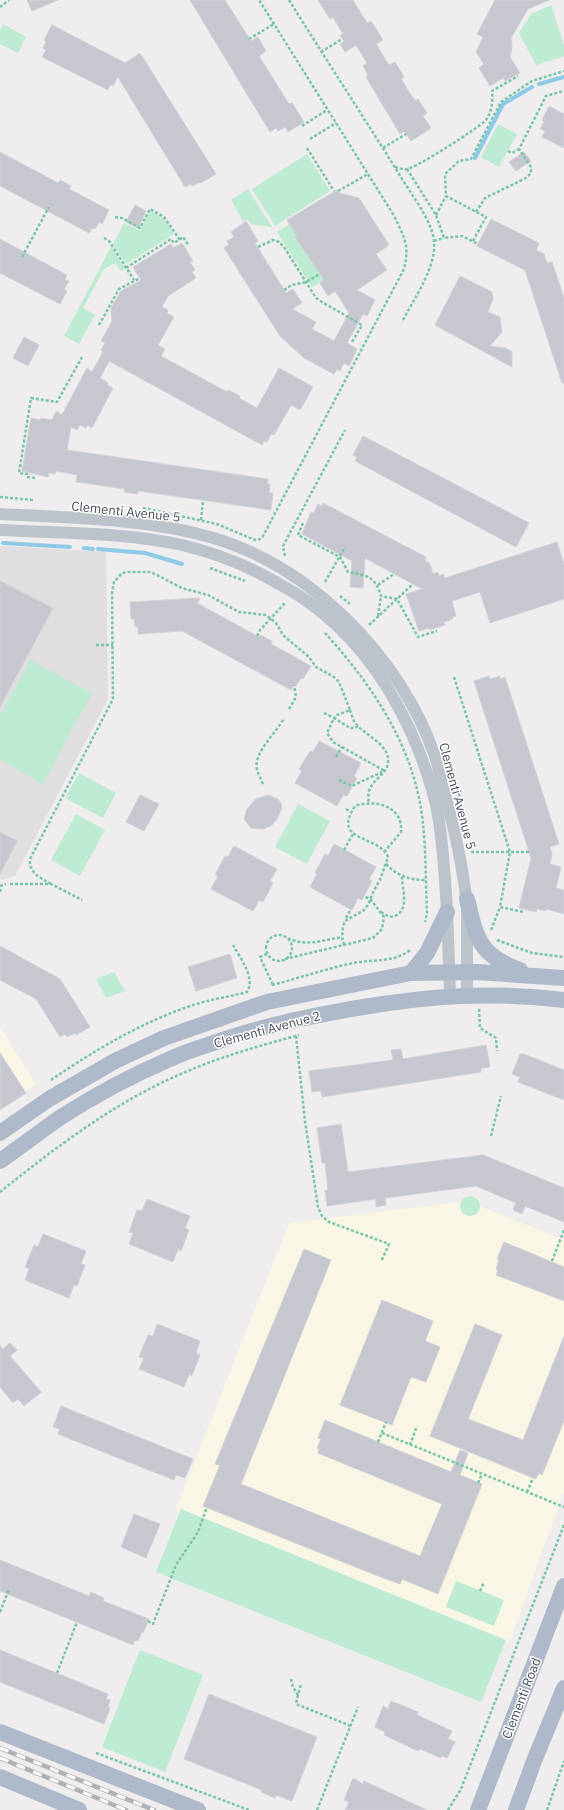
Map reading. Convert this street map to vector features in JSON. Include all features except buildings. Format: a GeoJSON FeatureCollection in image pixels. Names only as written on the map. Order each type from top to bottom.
{"type":"FeatureCollection","features":[{"type":"Feature","properties":{"kind":"main road"},"geometry":{"type":"LineString","coordinates":[[467,899],[475,934],[490,955],[505,965],[532,974]]}},
{"type":"Feature","properties":{"kind":"main road"},"geometry":{"type":"LineString","coordinates":[[411,973],[427,953],[447,912]]}},
{"type":"Feature","properties":{"kind":"main road","name":"Clementi Avenue 2"},"geometry":{"type":"LineString","coordinates":[[0,1133],[49,1098],[115,1061],[164,1038],[267,1002],[411,973],[467,971],[532,974],[564,978]]}},
{"type":"Feature","properties":{"kind":"main road"},"geometry":{"type":"LineString","coordinates":[[351,985],[354,987],[358,995],[359,1003],[356,1008]]}},
{"type":"Feature","properties":{"kind":"main road","name":"Clementi Avenue 2"},"geometry":{"type":"LineString","coordinates":[[0,1161],[62,1117],[126,1080],[172,1058],[245,1032],[277,1024],[396,1001],[467,995],[531,996],[564,1000]]}},
{"type":"Feature","properties":{"kind":"main road","name":"Clementi Road"},"geometry":{"type":"LineString","coordinates":[[478,1810],[564,1586]]}},
{"type":"Feature","properties":{"kind":"main road"},"geometry":{"type":"LineString","coordinates":[[516,1810],[534,1761],[563,1694]]}},
{"type":"Feature","properties":{"kind":"main road"},"geometry":{"type":"LineString","coordinates":[[0,1732],[196,1810]]}},
{"type":"Feature","properties":{"kind":"main road"},"geometry":{"type":"LineString","coordinates":[[0,1777],[80,1810]]}},
{"type":"Feature","properties":{"kind":"street","name":"Clementi Avenue 5"},"geometry":{"type":"LineString","coordinates":[[0,514],[116,521],[157,526],[211,537],[264,559],[310,588],[356,628],[394,676],[412,707],[434,756],[458,844],[467,899],[467,995]]}},
{"type":"Feature","properties":{"kind":"street","name":"Clementi Avenue 5"},"geometry":{"type":"LineString","coordinates":[[0,530],[114,536],[155,540],[182,545],[230,559],[303,598],[335,623],[358,648],[384,683],[402,713],[424,762],[439,820],[447,912],[450,996]]}},
{"type":"Feature","properties":{"kind":"path"},"geometry":{"type":"LineString","coordinates":[[0,7],[10,0]]}},
{"type":"Feature","properties":{"kind":"path"},"geometry":{"type":"LineString","coordinates":[[143,508],[201,520],[232,529],[255,540],[260,539],[263,536],[404,270],[407,254],[405,238],[393,214],[259,0]]}},
{"type":"Feature","properties":{"kind":"path"},"geometry":{"type":"LineString","coordinates":[[288,0],[395,167],[432,231],[434,251],[431,266],[402,322]]}},
{"type":"Feature","properties":{"kind":"path"},"geometry":{"type":"LineString","coordinates":[[249,39],[274,24]]}},
{"type":"Feature","properties":{"kind":"path"},"geometry":{"type":"LineString","coordinates":[[321,52],[342,39]]}},
{"type":"Feature","properties":{"kind":"path"},"geometry":{"type":"LineString","coordinates":[[436,215],[446,196],[445,174],[459,161],[471,159],[501,102],[532,81],[564,71]]}},
{"type":"Feature","properties":{"kind":"path"},"geometry":{"type":"LineString","coordinates":[[395,167],[407,169],[481,125],[492,108],[492,91],[518,76]]}},
{"type":"Feature","properties":{"kind":"path"},"geometry":{"type":"LineString","coordinates":[[508,151],[512,153],[519,149],[546,96],[564,91]]}},
{"type":"Feature","properties":{"kind":"path"},"geometry":{"type":"LineString","coordinates":[[302,126],[327,110]]}},
{"type":"Feature","properties":{"kind":"path"},"geometry":{"type":"LineString","coordinates":[[310,139],[336,123]]}},
{"type":"Feature","properties":{"kind":"path"},"geometry":{"type":"LineString","coordinates":[[383,148],[406,134]]}},
{"type":"Feature","properties":{"kind":"path"},"geometry":{"type":"LineString","coordinates":[[307,148],[334,192]]}},
{"type":"Feature","properties":{"kind":"path"},"geometry":{"type":"LineString","coordinates":[[476,212],[485,198],[526,178],[531,173],[531,167],[519,149]]}},
{"type":"Feature","properties":{"kind":"path"},"geometry":{"type":"LineString","coordinates":[[407,169],[436,215],[444,238]]}},
{"type":"Feature","properties":{"kind":"path"},"geometry":{"type":"LineString","coordinates":[[338,192],[368,174]]}},
{"type":"Feature","properties":{"kind":"path"},"geometry":{"type":"LineString","coordinates":[[446,196],[486,217],[473,241]]}},
{"type":"Feature","properties":{"kind":"path"},"geometry":{"type":"LineString","coordinates":[[22,257],[49,207]]}},
{"type":"Feature","properties":{"kind":"path"},"geometry":{"type":"LineString","coordinates":[[115,217],[122,218],[140,228],[150,210],[164,217],[180,240]]}},
{"type":"Feature","properties":{"kind":"path"},"geometry":{"type":"LineString","coordinates":[[434,240],[462,236],[478,244]]}},
{"type":"Feature","properties":{"kind":"path"},"geometry":{"type":"LineString","coordinates":[[104,238],[109,241],[134,280]]}},
{"type":"Feature","properties":{"kind":"path"},"geometry":{"type":"LineString","coordinates":[[126,268],[171,240],[174,244],[183,238],[189,246]]}},
{"type":"Feature","properties":{"kind":"path"},"geometry":{"type":"LineString","coordinates":[[258,247],[273,240],[279,242],[284,247],[316,298],[362,325],[352,342]]}},
{"type":"Feature","properties":{"kind":"path"},"geometry":{"type":"LineString","coordinates":[[284,290],[292,285],[306,282],[320,274]]}},
{"type":"Feature","properties":{"kind":"path"},"geometry":{"type":"LineString","coordinates":[[99,325],[119,289],[140,278]]}},
{"type":"Feature","properties":{"kind":"path"},"geometry":{"type":"LineString","coordinates":[[35,478],[27,477],[27,474],[19,472],[31,398],[57,402],[82,357]]}},
{"type":"Feature","properties":{"kind":"path"},"geometry":{"type":"LineString","coordinates":[[285,556],[283,546],[345,430]]}},
{"type":"Feature","properties":{"kind":"path"},"geometry":{"type":"LineString","coordinates":[[0,496],[33,500]]}},
{"type":"Feature","properties":{"kind":"path"},"geometry":{"type":"LineString","coordinates":[[201,520],[203,500]]}},
{"type":"Feature","properties":{"kind":"path"},"geometry":{"type":"LineString","coordinates":[[303,523],[298,534],[340,557],[348,572],[367,575],[378,585],[381,596],[378,616]]}},
{"type":"Feature","properties":{"kind":"path"},"geometry":{"type":"LineString","coordinates":[[324,582],[345,547]]}},
{"type":"Feature","properties":{"kind":"path"},"geometry":{"type":"LineString","coordinates":[[210,568],[250,583]]}},
{"type":"Feature","properties":{"kind":"path"},"geometry":{"type":"LineString","coordinates":[[82,900],[51,884],[33,872],[30,866],[30,859],[113,699],[113,587],[117,577],[128,572],[156,574],[182,588],[208,596],[239,612],[266,615],[272,619],[287,640],[312,660],[316,667],[334,677],[339,682],[358,726],[383,748],[387,756],[388,764],[385,771],[373,784],[369,791],[368,804]]}},
{"type":"Feature","properties":{"kind":"path"},"geometry":{"type":"LineString","coordinates":[[378,585],[394,574]]}},
{"type":"Feature","properties":{"kind":"path"},"geometry":{"type":"LineString","coordinates":[[369,625],[413,584]]}},
{"type":"Feature","properties":{"kind":"path"},"geometry":{"type":"LineString","coordinates":[[381,596],[397,599]]}},
{"type":"Feature","properties":{"kind":"path"},"geometry":{"type":"LineString","coordinates":[[280,599],[291,606]]}},
{"type":"Feature","properties":{"kind":"path"},"geometry":{"type":"LineString","coordinates":[[397,599],[418,637],[437,631]]}},
{"type":"Feature","properties":{"kind":"path"},"geometry":{"type":"LineString","coordinates":[[257,636],[260,630],[272,619],[286,602]]}},
{"type":"Feature","properties":{"kind":"path"},"geometry":{"type":"LineString","coordinates":[[322,630],[347,657],[367,682],[390,721],[405,754],[417,788],[424,838],[426,880],[425,924]]}},
{"type":"Feature","properties":{"kind":"path"},"geometry":{"type":"LineString","coordinates":[[96,645],[113,645]]}},
{"type":"Feature","properties":{"kind":"path"},"geometry":{"type":"LineString","coordinates":[[309,665],[312,660]]}},
{"type":"Feature","properties":{"kind":"path"},"geometry":{"type":"LineString","coordinates":[[454,677],[510,852],[500,907],[494,924]]}},
{"type":"Feature","properties":{"kind":"path"},"geometry":{"type":"LineString","coordinates":[[289,708],[296,696],[294,685]]}},
{"type":"Feature","properties":{"kind":"path"},"geometry":{"type":"LineString","coordinates":[[350,710],[336,715],[327,733],[333,742],[385,771]]}},
{"type":"Feature","properties":{"kind":"path"},"geometry":{"type":"LineString","coordinates":[[324,713],[350,728],[355,728],[358,726]]}},
{"type":"Feature","properties":{"kind":"path"},"geometry":{"type":"LineString","coordinates":[[263,784],[257,768],[259,754],[284,718]]}},
{"type":"Feature","properties":{"kind":"path"},"geometry":{"type":"LineString","coordinates":[[336,757],[342,747]]}},
{"type":"Feature","properties":{"kind":"path"},"geometry":{"type":"LineString","coordinates":[[339,780],[352,786],[385,771]]}},
{"type":"Feature","properties":{"kind":"path"},"geometry":{"type":"LineString","coordinates":[[345,921],[364,910],[371,900],[388,857],[385,851],[378,845],[353,834],[349,828],[348,820],[355,806],[368,804],[385,806],[394,810],[400,817],[401,832],[385,851]]}},
{"type":"Feature","properties":{"kind":"path"},"geometry":{"type":"LineString","coordinates":[[346,809],[351,812]]}},
{"type":"Feature","properties":{"kind":"path"},"geometry":{"type":"LineString","coordinates":[[344,850],[353,834]]}},
{"type":"Feature","properties":{"kind":"path"},"geometry":{"type":"LineString","coordinates":[[471,852],[528,852]]}},
{"type":"Feature","properties":{"kind":"path"},"geometry":{"type":"LineString","coordinates":[[386,864],[402,877],[411,880],[426,880]]}},
{"type":"Feature","properties":{"kind":"path"},"geometry":{"type":"LineString","coordinates":[[380,911],[387,916],[393,917],[398,915],[403,909],[404,902],[402,877]]}},
{"type":"Feature","properties":{"kind":"path"},"geometry":{"type":"LineString","coordinates":[[2,893],[0,887],[6,884]]}},
{"type":"Feature","properties":{"kind":"path"},"geometry":{"type":"LineString","coordinates":[[10,884],[51,884]]}},
{"type":"Feature","properties":{"kind":"path"},"geometry":{"type":"LineString","coordinates":[[342,937],[305,943],[296,942],[279,935],[273,936],[268,941],[266,947],[267,954],[272,959],[278,961],[366,941],[382,929],[384,917],[371,900],[364,896]]}},
{"type":"Feature","properties":{"kind":"path"},"geometry":{"type":"LineString","coordinates":[[500,907],[523,912]]}},
{"type":"Feature","properties":{"kind":"path"},"geometry":{"type":"LineString","coordinates":[[344,946],[341,931],[351,909]]}},
{"type":"Feature","properties":{"kind":"path"},"geometry":{"type":"LineString","coordinates":[[285,959],[290,955],[292,948],[286,937]]}},
{"type":"Feature","properties":{"kind":"path"},"geometry":{"type":"LineString","coordinates":[[493,937],[532,953],[564,956]]}},
{"type":"Feature","properties":{"kind":"path"},"geometry":{"type":"LineString","coordinates":[[233,945],[250,980],[250,987],[247,992]]}},
{"type":"Feature","properties":{"kind":"path"},"geometry":{"type":"LineString","coordinates":[[269,986],[355,963],[381,961],[395,958],[405,954],[414,946]]}},
{"type":"Feature","properties":{"kind":"path"},"geometry":{"type":"LineString","coordinates":[[267,954],[260,957],[273,985]]}},
{"type":"Feature","properties":{"kind":"path"},"geometry":{"type":"LineString","coordinates":[[104,1045],[194,1005],[253,991]]}},
{"type":"Feature","properties":{"kind":"path"},"geometry":{"type":"LineString","coordinates":[[487,1008],[479,1008],[480,1028],[496,1038],[497,1052]]}},
{"type":"Feature","properties":{"kind":"path"},"geometry":{"type":"LineString","coordinates":[[0,1192],[115,1108],[180,1074],[222,1058],[304,1034]]}},
{"type":"Feature","properties":{"kind":"path"},"geometry":{"type":"LineString","coordinates":[[296,1036],[305,1121],[318,1206],[322,1216],[329,1222],[389,1244],[381,1262]]}},
{"type":"Feature","properties":{"kind":"path"},"geometry":{"type":"LineString","coordinates":[[491,1136],[501,1096]]}},
{"type":"Feature","properties":{"kind":"path"},"geometry":{"type":"LineString","coordinates":[[552,1262],[564,1230]]}},
{"type":"Feature","properties":{"kind":"path"},"geometry":{"type":"LineString","coordinates":[[378,1442],[386,1422]]}},
{"type":"Feature","properties":{"kind":"path"},"geometry":{"type":"LineString","coordinates":[[410,1445],[417,1426]]}},
{"type":"Feature","properties":{"kind":"path"},"geometry":{"type":"LineString","coordinates":[[382,1433],[564,1507]]}},
{"type":"Feature","properties":{"kind":"path"},"geometry":{"type":"LineString","coordinates":[[478,1483],[482,1474]]}},
{"type":"Feature","properties":{"kind":"path"},"geometry":{"type":"LineString","coordinates":[[527,1492],[534,1478]]}},
{"type":"Feature","properties":{"kind":"path"},"geometry":{"type":"LineString","coordinates":[[148,1621],[154,1624],[176,1565],[198,1532],[207,1507]]}},
{"type":"Feature","properties":{"kind":"path"},"geometry":{"type":"LineString","coordinates":[[448,1810],[461,1789],[564,1525]]}},
{"type":"Feature","properties":{"kind":"path"},"geometry":{"type":"LineString","coordinates":[[480,1591],[484,1582]]}},
{"type":"Feature","properties":{"kind":"path"},"geometry":{"type":"LineString","coordinates":[[0,1612],[9,1589]]}},
{"type":"Feature","properties":{"kind":"path"},"geometry":{"type":"LineString","coordinates":[[57,1673],[77,1622]]}},
{"type":"Feature","properties":{"kind":"path"},"geometry":{"type":"LineString","coordinates":[[290,1679],[298,1696]]}},
{"type":"Feature","properties":{"kind":"path"},"geometry":{"type":"LineString","coordinates":[[301,1684],[296,1704],[351,1726]]}},
{"type":"Feature","properties":{"kind":"path"},"geometry":{"type":"LineString","coordinates":[[317,1810],[358,1707]]}},
{"type":"Feature","properties":{"kind":"path"},"geometry":{"type":"LineString","coordinates":[[95,1752],[249,1810]]}},
{"type":"Feature","properties":{"kind":"path"},"geometry":{"type":"LineString","coordinates":[[547,1810],[564,1761]]}},
{"type":"Feature","properties":{"kind":"shaded area"},"geometry":{"type":"Polygon","coordinates":[[[0,546],[106,552],[108,699],[15,876],[2,880],[0,879],[0,546]]]}},
{"type":"Feature","properties":{"kind":"shaded area"},"geometry":{"type":"Polygon","coordinates":[[[0,1027],[36,1084],[0,1110],[0,1027]]]}},
{"type":"Feature","properties":{"kind":"shaded area"},"geometry":{"type":"Polygon","coordinates":[[[467,1201],[564,1240],[564,1492],[509,1643],[175,1511],[289,1223],[467,1201]]]}},
{"type":"Feature","properties":{"kind":"green space"},"geometry":{"type":"Polygon","coordinates":[[[551,5],[564,45],[564,56],[536,65],[519,33],[531,14],[551,5]]]}},
{"type":"Feature","properties":{"kind":"green space"},"geometry":{"type":"Polygon","coordinates":[[[3,24],[26,37],[18,53],[0,44],[0,30],[3,24]]]}},
{"type":"Feature","properties":{"kind":"green space"},"geometry":{"type":"Polygon","coordinates":[[[498,124],[517,134],[499,167],[481,157],[498,124]]]}},
{"type":"Feature","properties":{"kind":"green space"},"geometry":{"type":"Polygon","coordinates":[[[307,154],[330,191],[275,226],[252,189],[307,154]]]}},
{"type":"Feature","properties":{"kind":"green space"},"geometry":{"type":"Polygon","coordinates":[[[248,189],[272,227],[251,224],[247,219],[243,221],[231,200],[248,189]]]}},
{"type":"Feature","properties":{"kind":"green space"},"geometry":{"type":"Polygon","coordinates":[[[150,211],[163,218],[174,234],[126,264],[113,244],[124,223],[140,231],[150,211]]]}},
{"type":"Feature","properties":{"kind":"green space"},"geometry":{"type":"Polygon","coordinates":[[[290,224],[297,236],[296,237],[324,280],[312,287],[277,232],[290,224]]]}},
{"type":"Feature","properties":{"kind":"green space"},"geometry":{"type":"Polygon","coordinates":[[[111,247],[125,269],[121,271],[115,263],[104,269],[83,308],[95,315],[79,344],[64,336],[111,247]]]}},
{"type":"Feature","properties":{"kind":"green space"},"geometry":{"type":"Polygon","coordinates":[[[30,660],[92,693],[43,784],[0,760],[0,716],[30,660]]]}},
{"type":"Feature","properties":{"kind":"green space"},"geometry":{"type":"Polygon","coordinates":[[[79,773],[116,793],[103,818],[65,798],[79,773]]]}},
{"type":"Feature","properties":{"kind":"green space"},"geometry":{"type":"Polygon","coordinates":[[[298,804],[330,821],[307,864],[275,847],[298,804]]]}},
{"type":"Feature","properties":{"kind":"green space"},"geometry":{"type":"Polygon","coordinates":[[[76,814],[105,830],[80,876],[51,860],[76,814]]]}},
{"type":"Feature","properties":{"kind":"green space"},"geometry":{"type":"Polygon","coordinates":[[[114,972],[125,991],[106,998],[96,979],[114,972]]]}},
{"type":"Feature","properties":{"kind":"green space"},"geometry":{"type":"Polygon","coordinates":[[[470,1196],[477,1199],[480,1206],[477,1213],[470,1216],[463,1213],[460,1206],[463,1199],[470,1196]]]}},
{"type":"Feature","properties":{"kind":"green space"},"geometry":{"type":"Polygon","coordinates":[[[181,1509],[506,1640],[481,1702],[156,1572],[181,1509]]]}},
{"type":"Feature","properties":{"kind":"green space"},"geometry":{"type":"Polygon","coordinates":[[[456,1581],[504,1600],[494,1626],[446,1607],[456,1581]]]}},
{"type":"Feature","properties":{"kind":"green space"},"geometry":{"type":"Polygon","coordinates":[[[140,1650],[203,1675],[165,1772],[102,1747],[140,1650]]]}},
{"type":"Feature","properties":{"kind":"waterway"},"geometry":{"type":"LineString","coordinates":[[539,84],[564,77]]}},
{"type":"Feature","properties":{"kind":"waterway"},"geometry":{"type":"LineString","coordinates":[[475,158],[503,104],[532,87]]}},
{"type":"Feature","properties":{"kind":"waterway"},"geometry":{"type":"LineString","coordinates":[[3,543],[70,547]]}},
{"type":"Feature","properties":{"kind":"waterway"},"geometry":{"type":"LineString","coordinates":[[84,548],[93,549]]}},
{"type":"Feature","properties":{"kind":"waterway"},"geometry":{"type":"LineString","coordinates":[[98,549],[145,553],[182,564]]}},
{"type":"Feature","properties":{"kind":"railway"},"geometry":{"type":"LineString","coordinates":[[0,1748],[154,1810]]}},
{"type":"Feature","properties":{"kind":"railway"},"geometry":{"type":"LineString","coordinates":[[0,1758],[126,1810]]}}]}
